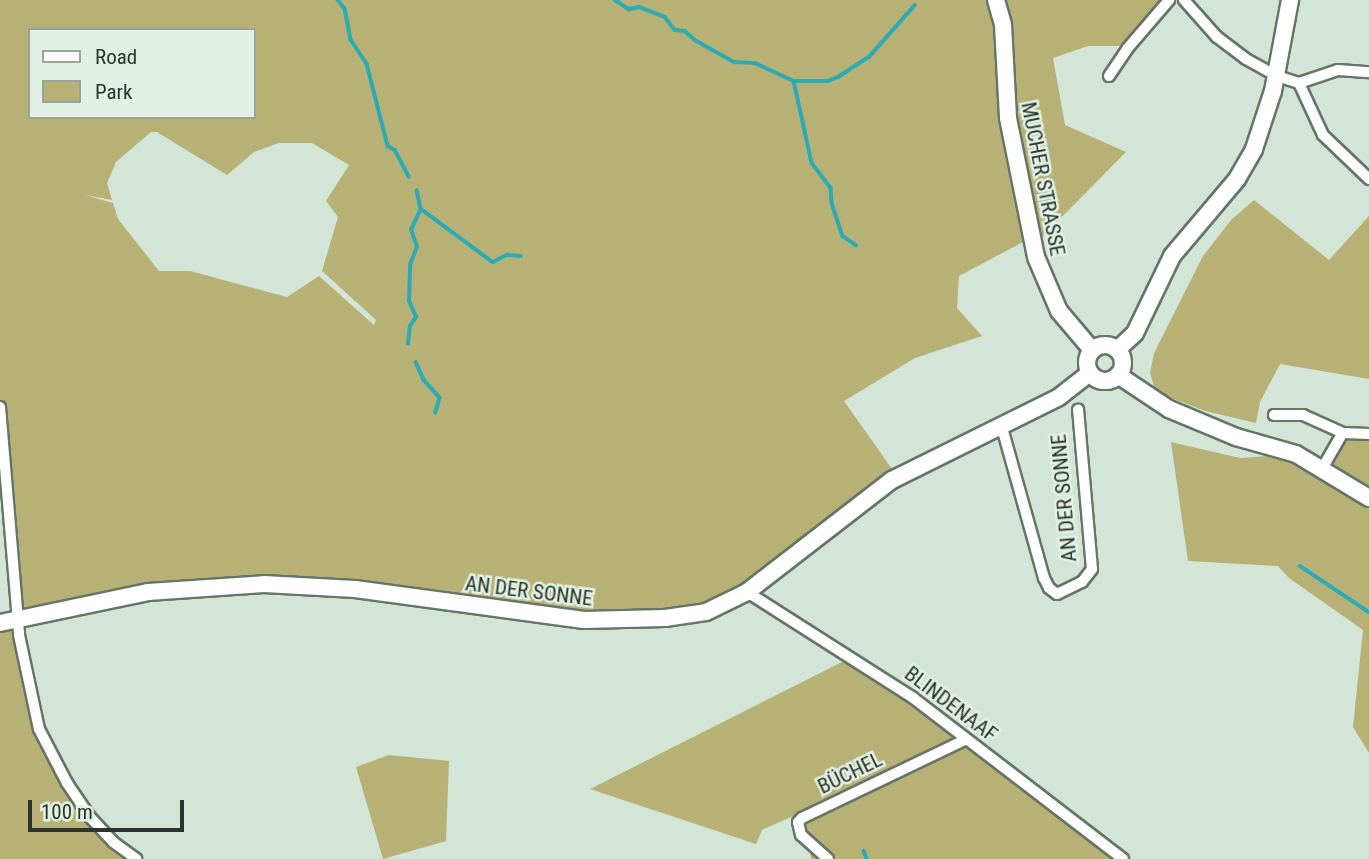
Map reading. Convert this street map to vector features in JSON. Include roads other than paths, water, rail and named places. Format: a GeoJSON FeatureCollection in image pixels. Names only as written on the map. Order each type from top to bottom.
{"type":"FeatureCollection","features":[{"type":"Feature","properties":{"kind":"main road","name":"MUCHER STRASSE"},"geometry":{"type":"LineString","coordinates":[[996,0],[1003,24],[1009,118],[1035,257],[1059,312],[1092,350]]}},
{"type":"Feature","properties":{"kind":"main road"},"geometry":{"type":"LineString","coordinates":[[1118,349],[1135,333],[1172,256],[1237,179],[1259,138],[1277,76],[1290,0]]}},
{"type":"Feature","properties":{"kind":"main road"},"geometry":{"type":"LineString","coordinates":[[1105,345],[1118,349],[1123,359],[1118,375],[1107,381],[1090,373],[1087,362],[1092,350],[1105,345]]}},
{"type":"Feature","properties":{"kind":"main road","name":"AN DER SONNE"},"geometry":{"type":"LineString","coordinates":[[0,623],[148,592],[285,585],[355,589],[541,616],[618,621],[706,612],[747,592],[892,480],[1059,397],[1090,373]]}},
{"type":"Feature","properties":{"kind":"main road"},"geometry":{"type":"LineString","coordinates":[[1118,375],[1169,409],[1199,423],[1296,454],[1323,467],[1369,498]]}},
{"type":"Feature","properties":{"kind":"street"},"geometry":{"type":"LineString","coordinates":[[1109,76],[1127,49],[1169,0]]}},
{"type":"Feature","properties":{"kind":"street"},"geometry":{"type":"LineString","coordinates":[[1184,0],[1217,37],[1246,59],[1277,76],[1299,83],[1338,70],[1369,72]]}},
{"type":"Feature","properties":{"kind":"street"},"geometry":{"type":"LineString","coordinates":[[1299,83],[1323,135],[1369,179]]}},
{"type":"Feature","properties":{"kind":"street"},"geometry":{"type":"LineString","coordinates":[[0,407],[18,618],[32,701],[51,755],[77,800],[100,829],[136,859]]}},
{"type":"Feature","properties":{"kind":"street","name":"AN DER SONNE"},"geometry":{"type":"LineString","coordinates":[[1000,424],[1044,578],[1049,588],[1057,594],[1082,582],[1092,569],[1078,410]]}},
{"type":"Feature","properties":{"kind":"street"},"geometry":{"type":"LineString","coordinates":[[1274,415],[1303,415],[1343,433],[1369,434]]}},
{"type":"Feature","properties":{"kind":"street"},"geometry":{"type":"LineString","coordinates":[[1323,467],[1343,433]]}},
{"type":"Feature","properties":{"kind":"street","name":"BLINDENAAF"},"geometry":{"type":"LineString","coordinates":[[747,592],[912,696],[965,740],[1094,834],[1123,859]]}},
{"type":"Feature","properties":{"kind":"street","name":"BÜCHEL"},"geometry":{"type":"LineString","coordinates":[[828,859],[798,831],[802,818],[965,740]]}},
{"type":"Feature","properties":{"kind":"waterway"},"geometry":{"type":"LineString","coordinates":[[338,0],[345,9],[351,40],[367,64],[388,146],[395,150],[409,176]]}},
{"type":"Feature","properties":{"kind":"waterway"},"geometry":{"type":"LineString","coordinates":[[615,0],[629,9],[639,7],[665,17],[675,30],[685,31],[695,40],[734,62],[755,63],[794,81],[812,163],[831,188],[832,203],[843,236],[856,245]]}},
{"type":"Feature","properties":{"kind":"waterway"},"geometry":{"type":"LineString","coordinates":[[794,81],[828,81],[838,77],[869,57],[915,5]]}},
{"type":"Feature","properties":{"kind":"waterway"},"geometry":{"type":"LineString","coordinates":[[417,190],[421,209],[493,262],[507,255],[521,256]]}},
{"type":"Feature","properties":{"kind":"waterway"},"geometry":{"type":"LineString","coordinates":[[408,344],[410,326],[416,317],[409,301],[410,265],[417,247],[411,230],[421,209]]}},
{"type":"Feature","properties":{"kind":"waterway"},"geometry":{"type":"LineString","coordinates":[[416,362],[424,380],[440,398],[436,412]]}},
{"type":"Feature","properties":{"kind":"waterway"},"geometry":{"type":"LineString","coordinates":[[1300,566],[1369,612]]}},
{"type":"Feature","properties":{"kind":"waterway"},"geometry":{"type":"LineString","coordinates":[[864,851],[867,859]]}}]}
